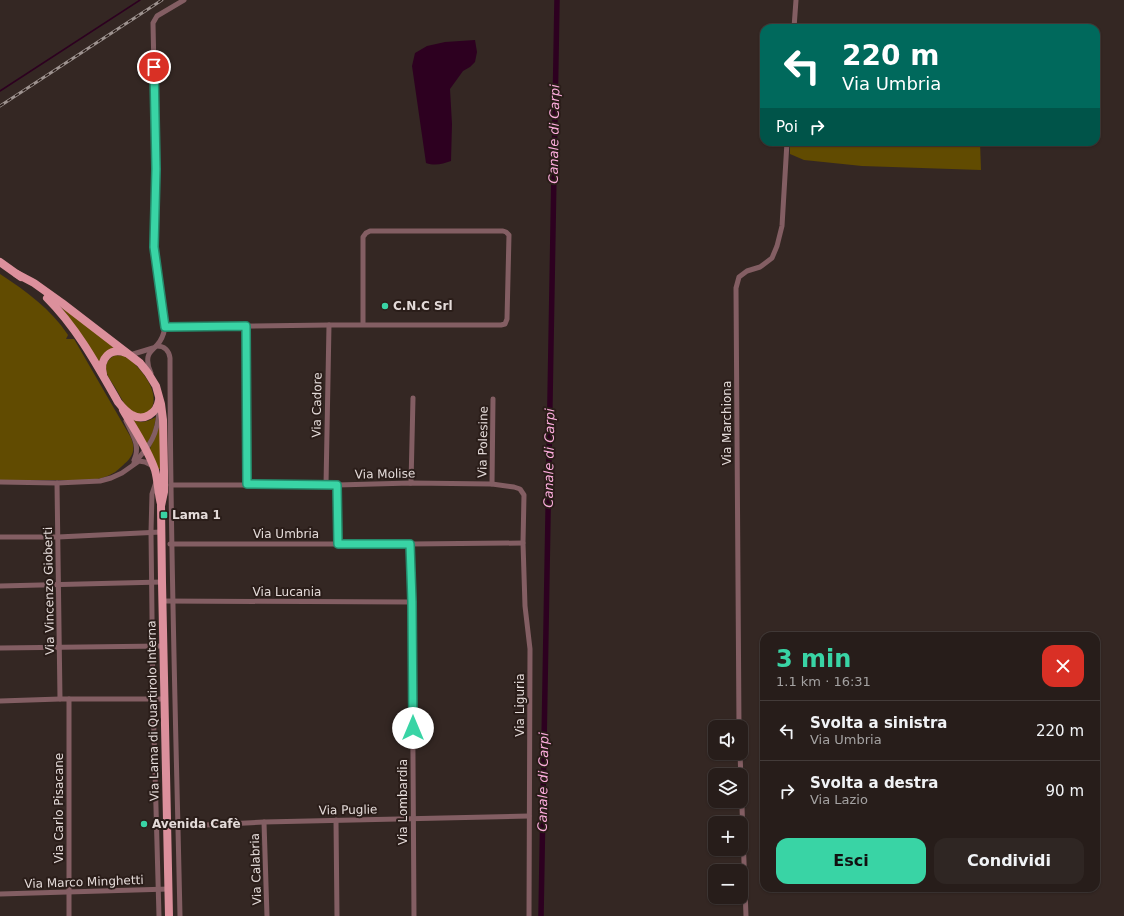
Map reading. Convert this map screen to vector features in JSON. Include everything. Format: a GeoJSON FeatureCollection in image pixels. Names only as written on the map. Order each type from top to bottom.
{"type":"FeatureCollection","features":[{"type":"Feature","properties":{"kind":"main road"},"geometry":{"type":"LineString","coordinates":[[0,262],[46,296],[60,310],[105,378],[119,404],[133,416],[142,417],[151,415],[156,409],[160,398],[154,382],[144,368],[62,303],[34,283],[17,274]]}},
{"type":"Feature","properties":{"kind":"main road"},"geometry":{"type":"LineString","coordinates":[[105,378],[102,371],[102,366],[107,356],[112,352],[118,351],[129,355]]}},
{"type":"Feature","properties":{"kind":"main road","name":"Via Lama di Quartirolo Interna"},"geometry":{"type":"LineString","coordinates":[[160,398],[162,412],[164,471],[164,492],[161,506],[161,532],[169,916]]}},
{"type":"Feature","properties":{"kind":"main road","name":"Via Lama di Quartirolo Interna"},"geometry":{"type":"LineString","coordinates":[[119,404],[153,466],[161,506]]}},
{"type":"Feature","properties":{"kind":"street"},"geometry":{"type":"LineString","coordinates":[[154,382],[147,360],[149,353],[163,336],[165,327],[154,247],[156,169],[153,22],[157,16],[184,0]]}},
{"type":"Feature","properties":{"kind":"street"},"geometry":{"type":"LineString","coordinates":[[794,24],[796,0]]}},
{"type":"Feature","properties":{"kind":"street","name":"Via Marchiona"},"geometry":{"type":"LineString","coordinates":[[740,720],[736,288],[739,276],[747,271],[760,268],[772,258],[777,246],[782,226],[787,146]]}},
{"type":"Feature","properties":{"kind":"street"},"geometry":{"type":"LineString","coordinates":[[165,327],[329,325],[468,326],[505,324],[507,319],[508,234],[503,231],[370,231],[366,233],[363,237],[363,325]]}},
{"type":"Feature","properties":{"kind":"street","name":"Via Cadore"},"geometry":{"type":"LineString","coordinates":[[326,485],[329,325]]}},
{"type":"Feature","properties":{"kind":"street"},"geometry":{"type":"LineString","coordinates":[[246,326],[247,484]]}},
{"type":"Feature","properties":{"kind":"street"},"geometry":{"type":"LineString","coordinates":[[129,355],[155,346],[161,346],[167,350],[170,358],[172,601],[180,916]]}},
{"type":"Feature","properties":{"kind":"street"},"geometry":{"type":"LineString","coordinates":[[129,468],[146,451],[153,438],[157,426],[160,398]]}},
{"type":"Feature","properties":{"kind":"street"},"geometry":{"type":"LineString","coordinates":[[411,484],[413,398]]}},
{"type":"Feature","properties":{"kind":"street","name":"Via Polesine"},"geometry":{"type":"LineString","coordinates":[[492,484],[493,399]]}},
{"type":"Feature","properties":{"kind":"street"},"geometry":{"type":"LineString","coordinates":[[119,404],[122,415],[136,442],[137,447],[136,455],[129,468]]}},
{"type":"Feature","properties":{"kind":"street"},"geometry":{"type":"LineString","coordinates":[[0,482],[57,483],[100,481],[122,473],[140,461],[153,466]]}},
{"type":"Feature","properties":{"kind":"street"},"geometry":{"type":"LineString","coordinates":[[156,480],[152,494],[151,532],[153,698],[160,916]]}},
{"type":"Feature","properties":{"kind":"street","name":"Via Vincenzo Gioberti"},"geometry":{"type":"LineString","coordinates":[[57,483],[60,699]]}},
{"type":"Feature","properties":{"kind":"street","name":"Via Molise"},"geometry":{"type":"LineString","coordinates":[[171,485],[492,484],[520,489],[524,495]]}},
{"type":"Feature","properties":{"kind":"street"},"geometry":{"type":"LineString","coordinates":[[337,485],[338,544]]}},
{"type":"Feature","properties":{"kind":"street","name":"Via Liguria"},"geometry":{"type":"LineString","coordinates":[[524,495],[523,543],[525,606],[530,649],[529,916]]}},
{"type":"Feature","properties":{"kind":"street"},"geometry":{"type":"LineString","coordinates":[[0,537],[58,537],[161,532]]}},
{"type":"Feature","properties":{"kind":"street","name":"Via Umbria"},"geometry":{"type":"LineString","coordinates":[[171,544],[523,543]]}},
{"type":"Feature","properties":{"kind":"street","name":"Via Lombardia"},"geometry":{"type":"LineString","coordinates":[[410,544],[412,602],[414,916]]}},
{"type":"Feature","properties":{"kind":"street"},"geometry":{"type":"LineString","coordinates":[[0,586],[162,582]]}},
{"type":"Feature","properties":{"kind":"street","name":"Via Lucania"},"geometry":{"type":"LineString","coordinates":[[162,601],[412,602]]}},
{"type":"Feature","properties":{"kind":"street"},"geometry":{"type":"LineString","coordinates":[[0,648],[163,646]]}},
{"type":"Feature","properties":{"kind":"street"},"geometry":{"type":"LineString","coordinates":[[0,702],[60,699],[164,699]]}},
{"type":"Feature","properties":{"kind":"street","name":"Via Carlo Pisacane"},"geometry":{"type":"LineString","coordinates":[[69,699],[69,916]]}},
{"type":"Feature","properties":{"kind":"street"},"geometry":{"type":"LineString","coordinates":[[740,760],[746,916]]}},
{"type":"Feature","properties":{"kind":"street"},"geometry":{"type":"LineString","coordinates":[[157,800],[166,790]]}},
{"type":"Feature","properties":{"kind":"street","name":"Via Puglie"},"geometry":{"type":"LineString","coordinates":[[167,827],[264,822],[529,816]]}},
{"type":"Feature","properties":{"kind":"street"},"geometry":{"type":"LineString","coordinates":[[336,820],[337,916]]}},
{"type":"Feature","properties":{"kind":"street","name":"Via Calabria"},"geometry":{"type":"LineString","coordinates":[[264,822],[267,916]]}},
{"type":"Feature","properties":{"kind":"street","name":"Via Marco Minghetti"},"geometry":{"type":"LineString","coordinates":[[0,894],[169,889]]}},
{"type":"Feature","properties":{"kind":"shaded area"},"geometry":{"type":"Polygon","coordinates":[[[475,40],[477,52],[475,62],[463,71],[450,89],[452,124],[451,161],[439,164],[426,163],[412,66],[415,53],[427,46],[445,42],[475,40]]]}},
{"type":"Feature","properties":{"kind":"shaded area"},"geometry":{"type":"Polygon","coordinates":[[[790,146],[980,146],[981,170],[862,166],[804,160],[790,154],[790,146]]]}},
{"type":"Feature","properties":{"kind":"shaded area"},"geometry":{"type":"Polygon","coordinates":[[[0,274],[46,309],[68,335],[66,339],[74,339],[130,436],[133,445],[133,453],[118,470],[112,474],[93,480],[0,480],[0,274]]]}},
{"type":"Feature","properties":{"kind":"shaded area"},"geometry":{"type":"Polygon","coordinates":[[[60,305],[115,348],[99,365],[64,311],[60,305]]]}},
{"type":"Feature","properties":{"kind":"shaded area"},"geometry":{"type":"Polygon","coordinates":[[[115,355],[124,356],[130,360],[147,379],[151,387],[154,402],[151,409],[147,413],[137,414],[129,409],[110,379],[106,370],[106,365],[111,357],[115,355]]]}},
{"type":"Feature","properties":{"kind":"shaded area"},"geometry":{"type":"Polygon","coordinates":[[[156,417],[153,432],[146,446],[132,419],[138,422],[144,422],[156,417]]]}},
{"type":"Feature","properties":{"kind":"shaded area"},"geometry":{"type":"Polygon","coordinates":[[[159,427],[161,469],[158,469],[149,451],[159,427]]]}},
{"type":"Feature","properties":{"kind":"waterway"},"geometry":{"type":"LineString","coordinates":[[0,91],[140,0]]}},
{"type":"Feature","properties":{"kind":"waterway","name":"Canale di Carpi"},"geometry":{"type":"LineString","coordinates":[[541,916],[557,0]]}},
{"type":"Feature","properties":{"kind":"railway"},"geometry":{"type":"LineString","coordinates":[[0,106],[162,0]]}},
{"type":"Feature","properties":{"kind":"place","name":"C.N.C Srl"},"geometry":{"type":"Point","coordinates":[385,306]}},
{"type":"Feature","properties":{"kind":"place","name":"Lama 1"},"geometry":{"type":"Point","coordinates":[164,515]}},
{"type":"Feature","properties":{"kind":"place","name":"Avenida Cafè"},"geometry":{"type":"Point","coordinates":[144,824]}},
{"type":"Feature","properties":{"kind":"route"},"geometry":{"type":"LineString","coordinates":[[154,67],[156,169],[154,247],[165,327],[246,326],[247,484],[337,485],[338,544],[410,544],[413,728]]}}]}
